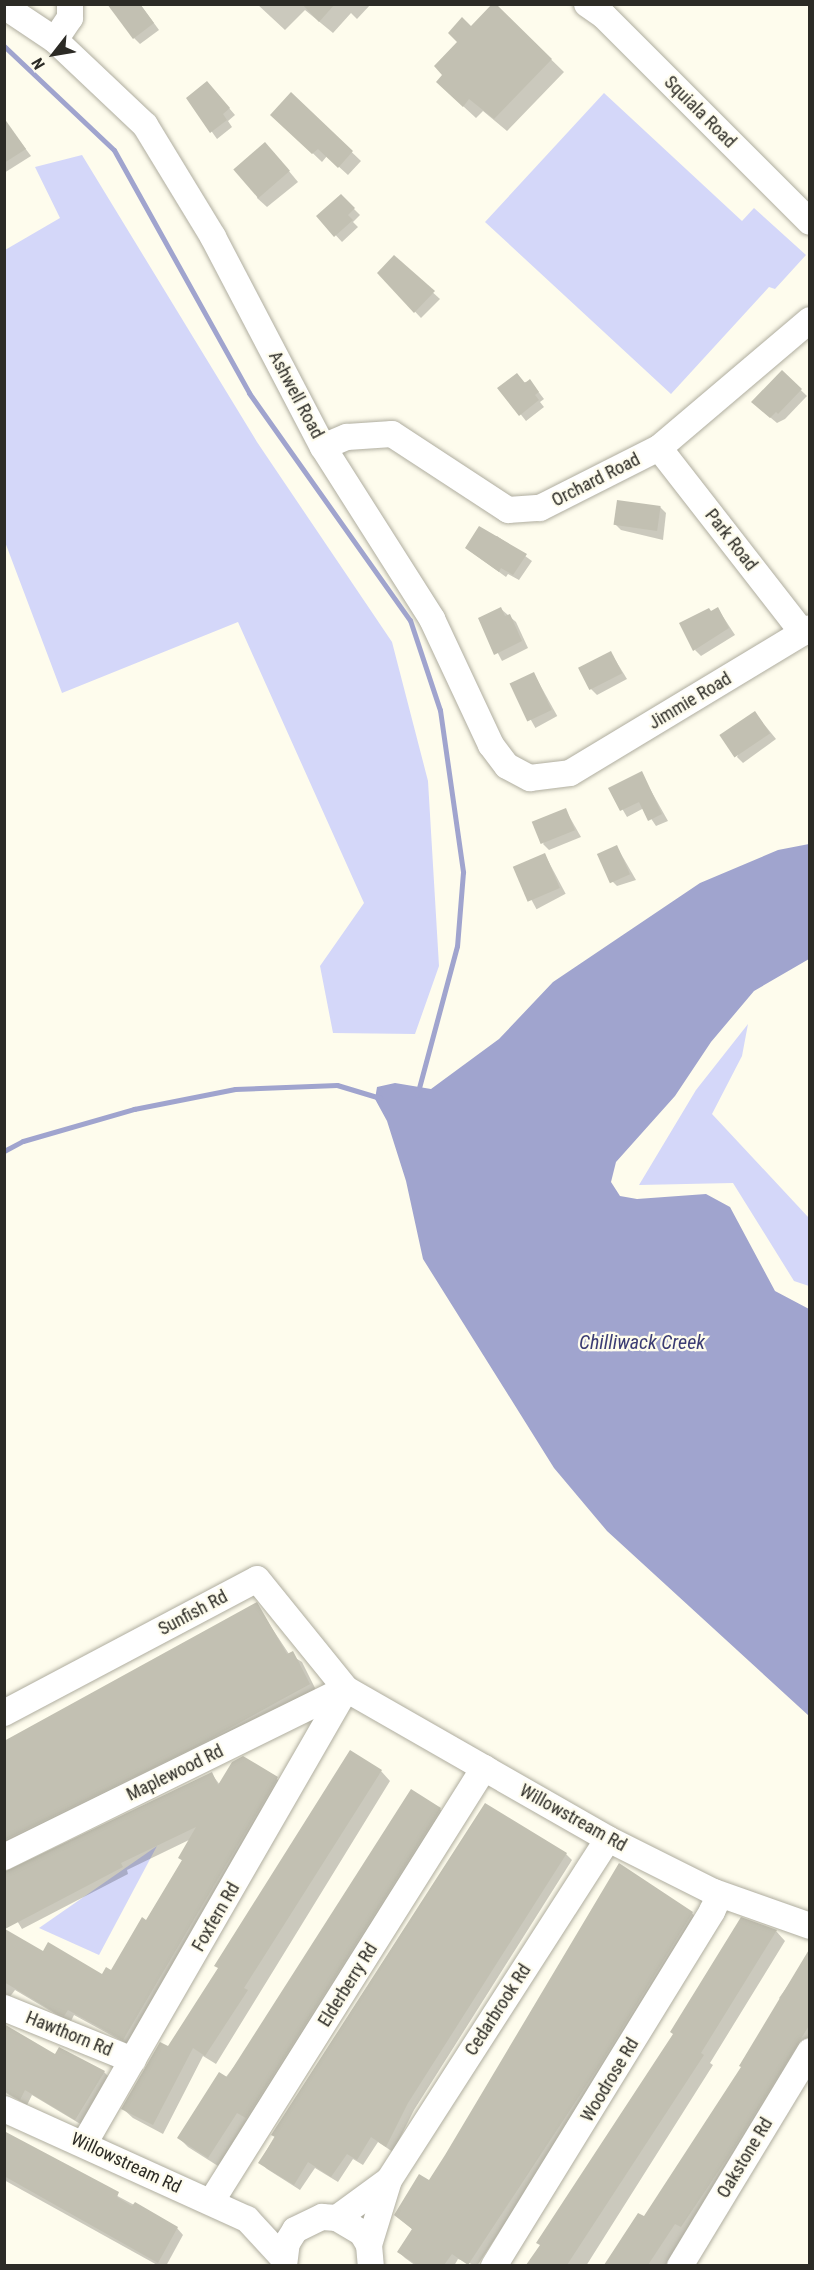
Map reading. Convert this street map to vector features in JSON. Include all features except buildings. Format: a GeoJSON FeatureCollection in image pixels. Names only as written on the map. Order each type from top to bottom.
{"type":"FeatureCollection","features":[{"type":"Feature","properties":{"kind":"street"},"geometry":{"type":"LineString","coordinates":[[55,40],[70,18],[70,4]]}},
{"type":"Feature","properties":{"kind":"street","name":"Squiala Road"},"geometry":{"type":"LineString","coordinates":[[587,4],[604,16],[810,222]]}},
{"type":"Feature","properties":{"kind":"street","name":"Ashwell Road"},"geometry":{"type":"LineString","coordinates":[[4,6],[55,40],[145,125],[213,237],[323,447],[432,619],[491,745],[507,766],[530,778],[570,773]]}},
{"type":"Feature","properties":{"kind":"street","name":"Orchard Road"},"geometry":{"type":"LineString","coordinates":[[323,447],[347,437],[392,434],[508,510],[540,508],[659,448],[810,320]]}},
{"type":"Feature","properties":{"kind":"street","name":"Park Road"},"geometry":{"type":"LineString","coordinates":[[659,448],[806,630]]}},
{"type":"Feature","properties":{"kind":"street","name":"Jimmie Road"},"geometry":{"type":"LineString","coordinates":[[570,773],[806,630]]}},
{"type":"Feature","properties":{"kind":"street","name":"Sunfish Rd"},"geometry":{"type":"LineString","coordinates":[[4,1713],[258,1579],[346,1689]]}},
{"type":"Feature","properties":{"kind":"street","name":"Willowstream Rd"},"geometry":{"type":"LineString","coordinates":[[346,1689],[608,1839],[714,1892],[810,1926]]}},
{"type":"Feature","properties":{"kind":"street","name":"Maplewood Rd"},"geometry":{"type":"LineString","coordinates":[[4,1857],[346,1689]]}},
{"type":"Feature","properties":{"kind":"street","name":"Foxfern Rd"},"geometry":{"type":"LineString","coordinates":[[84,2144],[346,1689]]}},
{"type":"Feature","properties":{"kind":"street","name":"Elderberry Rd"},"geometry":{"type":"LineString","coordinates":[[211,2202],[484,1768]]}},
{"type":"Feature","properties":{"kind":"street","name":"Cedarbrook Rd"},"geometry":{"type":"LineString","coordinates":[[389,2180],[608,1839]]}},
{"type":"Feature","properties":{"kind":"street","name":"Woodrose Rd"},"geometry":{"type":"LineString","coordinates":[[494,2265],[712,1911],[717,1901],[714,1892]]}},
{"type":"Feature","properties":{"kind":"street","name":"Hawthorn Rd"},"geometry":{"type":"LineString","coordinates":[[4,2008],[133,2060]]}},
{"type":"Feature","properties":{"kind":"street","name":"Oakstone Rd"},"geometry":{"type":"LineString","coordinates":[[680,2265],[810,2051]]}},
{"type":"Feature","properties":{"kind":"street","name":"Willowstream Rd"},"geometry":{"type":"LineString","coordinates":[[4,2109],[247,2219]]}},
{"type":"Feature","properties":{"kind":"street"},"geometry":{"type":"LineString","coordinates":[[337,2218],[389,2180]]}},
{"type":"Feature","properties":{"kind":"street"},"geometry":{"type":"LineString","coordinates":[[372,2259],[389,2180]]}},
{"type":"Feature","properties":{"kind":"street"},"geometry":{"type":"LineString","coordinates":[[247,2219],[308,2221],[337,2218],[351,2223],[372,2259]]}},
{"type":"Feature","properties":{"kind":"street"},"geometry":{"type":"LineString","coordinates":[[247,2219],[284,2262]]}},
{"type":"Feature","properties":{"kind":"street"},"geometry":{"type":"LineString","coordinates":[[284,2262],[291,2237],[308,2221]]}},
{"type":"Feature","properties":{"kind":"shaded area"},"geometry":{"type":"Polygon","coordinates":[[[604,93],[742,221],[754,208],[806,255],[775,289],[769,287],[671,394],[485,222],[604,93]]]}},
{"type":"Feature","properties":{"kind":"shaded area"},"geometry":{"type":"Polygon","coordinates":[[[82,155],[257,442],[392,642],[428,781],[439,966],[415,1034],[333,1033],[320,966],[364,903],[238,622],[62,693],[5,542],[5,250],[60,218],[35,167],[82,155]]]}},
{"type":"Feature","properties":{"kind":"shaded area"},"geometry":{"type":"Polygon","coordinates":[[[748,1024],[742,1056],[712,1114],[809,1218],[809,1286],[794,1281],[733,1183],[639,1185],[696,1090],[748,1024]]]}},
{"type":"Feature","properties":{"kind":"shaded area"},"geometry":{"type":"Polygon","coordinates":[[[157,1846],[99,1955],[39,1928],[157,1846]]]}},
{"type":"Feature","properties":{"kind":"water","name":"Chilliwack Creek"},"geometry":{"type":"Polygon","coordinates":[[[809,844],[809,959],[754,991],[711,1042],[675,1096],[616,1162],[611,1182],[620,1196],[637,1199],[706,1194],[730,1207],[775,1291],[809,1309],[809,1716],[607,1531],[554,1468],[423,1259],[406,1181],[387,1121],[375,1099],[377,1087],[395,1083],[431,1089],[499,1039],[553,982],[700,883],[778,850],[809,844]]]}},
{"type":"Feature","properties":{"kind":"waterway"},"geometry":{"type":"LineString","coordinates":[[4,46],[114,150],[249,393],[410,620],[440,710],[463,872],[457,946],[417,1095]]}},
{"type":"Feature","properties":{"kind":"waterway"},"geometry":{"type":"LineString","coordinates":[[4,1151],[23,1141],[134,1109],[235,1089],[337,1085],[380,1098]]}}]}
